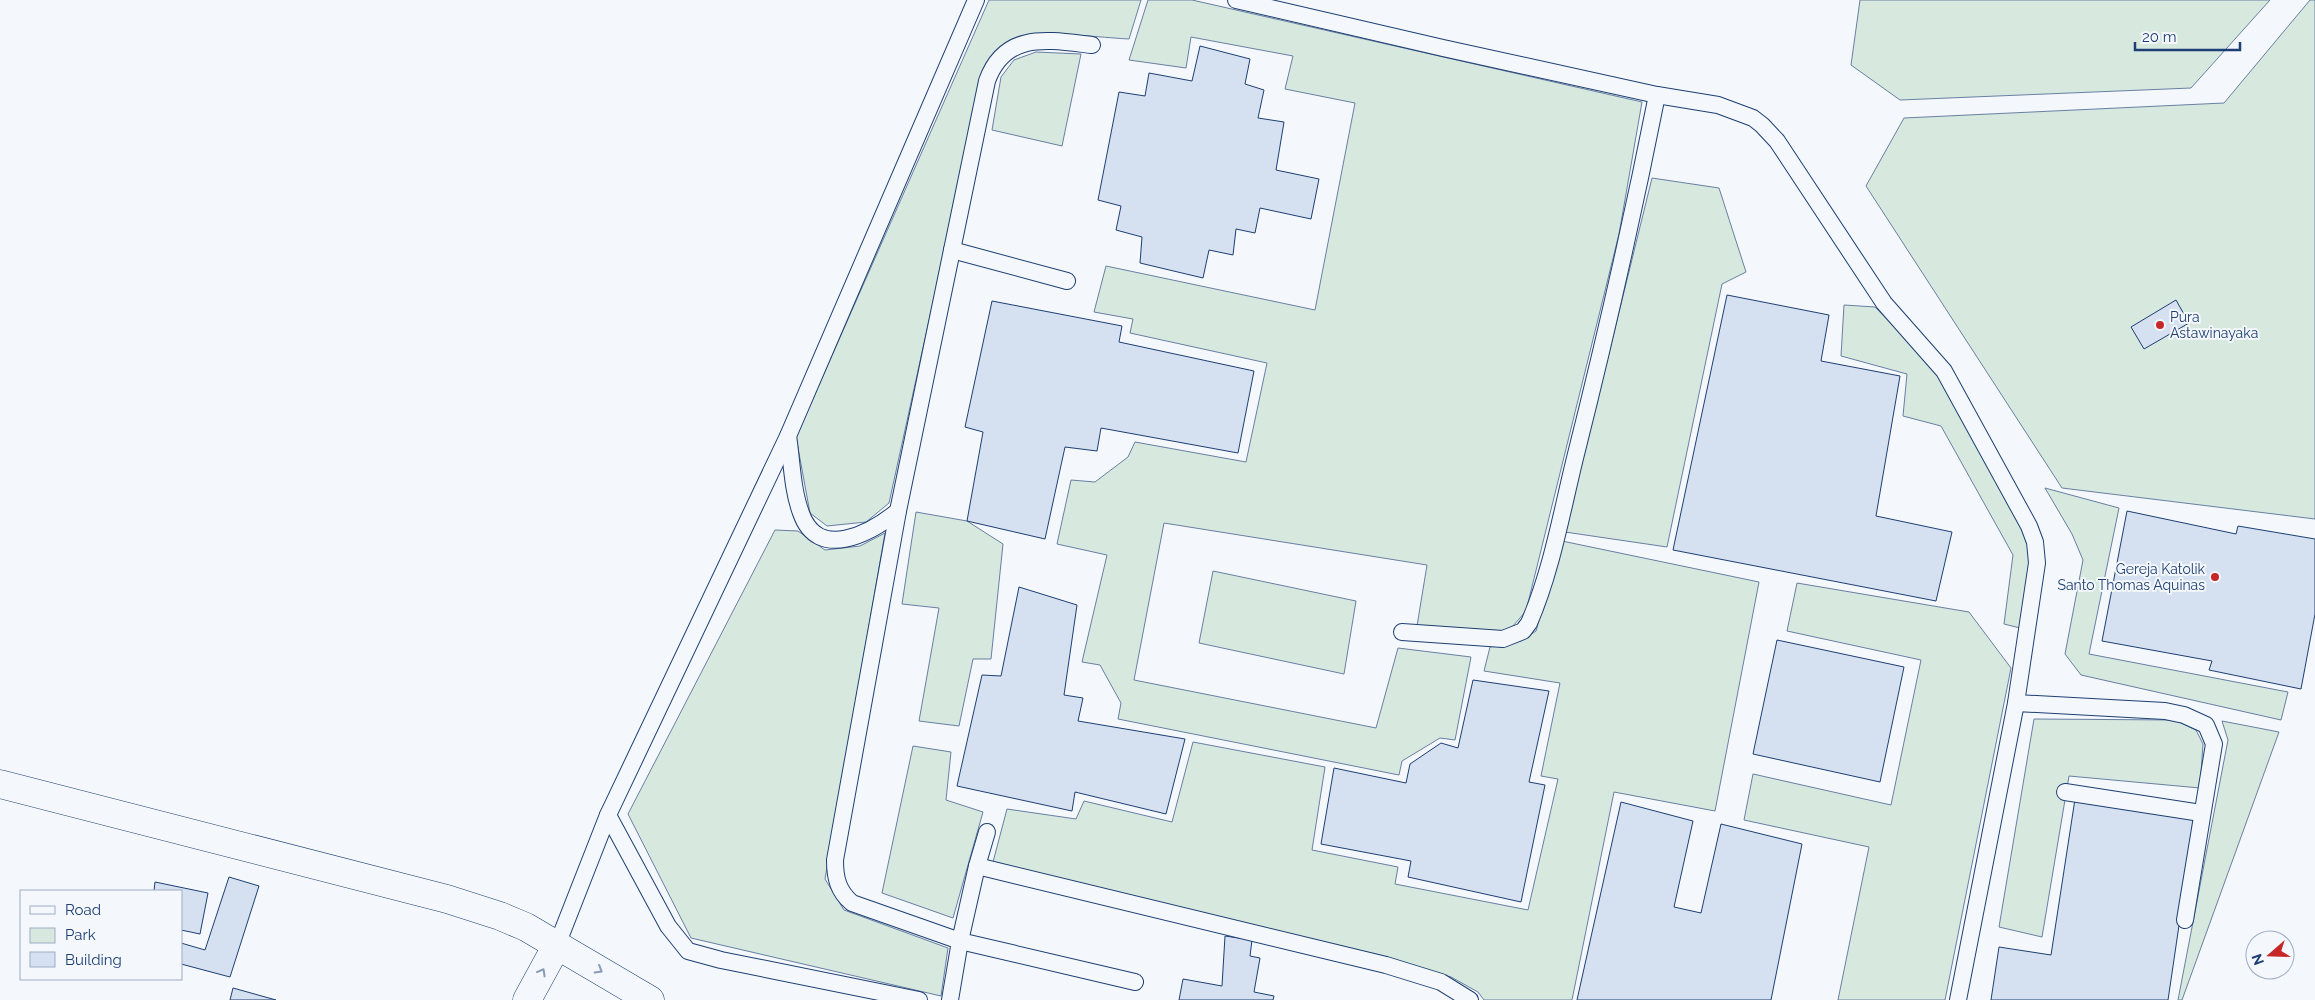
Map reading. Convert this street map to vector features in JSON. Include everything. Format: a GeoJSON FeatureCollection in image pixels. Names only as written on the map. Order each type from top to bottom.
{"type":"FeatureCollection","features":[{"type":"Feature","properties":{"kind":"street"},"geometry":{"type":"LineString","coordinates":[[0,784],[447,898],[500,916],[557,945],[650,1000]]}},
{"type":"Feature","properties":{"kind":"street"},"geometry":{"type":"LineString","coordinates":[[527,1000],[557,945]]}},
{"type":"Feature","properties":{"kind":"lane"},"geometry":{"type":"LineString","coordinates":[[557,945],[608,815],[788,436],[976,0]]}},
{"type":"Feature","properties":{"kind":"lane"},"geometry":{"type":"LineString","coordinates":[[1236,0],[1657,95],[1718,105],[1741,113],[1762,125],[1777,141],[1884,303],[1944,371],[2021,511],[2035,542],[2037,562],[2016,703],[1958,1000]]}},
{"type":"Feature","properties":{"kind":"lane"},"geometry":{"type":"LineString","coordinates":[[1092,46],[1059,41],[1031,42],[1017,46],[993,64],[987,81],[898,511],[835,872],[842,893],[852,903],[960,941],[1136,982]]}},
{"type":"Feature","properties":{"kind":"lane"},"geometry":{"type":"LineString","coordinates":[[1402,632],[1503,638],[1523,631],[1530,623],[1549,561],[1589,405],[1628,242],[1657,95]]}},
{"type":"Feature","properties":{"kind":"lane"},"geometry":{"type":"LineString","coordinates":[[952,250],[1067,281]]}},
{"type":"Feature","properties":{"kind":"lane"},"geometry":{"type":"LineString","coordinates":[[788,436],[801,514],[808,527],[816,535],[836,540],[852,537],[882,524],[898,511]]}},
{"type":"Feature","properties":{"kind":"lane"},"geometry":{"type":"LineString","coordinates":[[2016,703],[2165,710],[2201,721],[2210,732],[2214,744],[2185,920]]}},
{"type":"Feature","properties":{"kind":"lane"},"geometry":{"type":"LineString","coordinates":[[2065,792],[2202,812]]}},
{"type":"Feature","properties":{"kind":"lane"},"geometry":{"type":"LineString","coordinates":[[608,815],[668,926],[688,951],[721,960],[919,1000]]}},
{"type":"Feature","properties":{"kind":"lane"},"geometry":{"type":"LineString","coordinates":[[950,1000],[960,941],[977,866],[987,832]]}},
{"type":"Feature","properties":{"kind":"lane"},"geometry":{"type":"LineString","coordinates":[[977,866],[1386,965],[1441,982],[1470,1000]]}},
{"type":"Feature","properties":{"kind":"green space"},"geometry":{"type":"Polygon","coordinates":[[[989,0],[1141,0],[1129,39],[1077,35],[1040,36],[1023,39],[1007,45],[994,53],[991,58],[983,74],[889,503],[866,522],[827,526],[810,513],[796,437],[989,0]]]}},
{"type":"Feature","properties":{"kind":"green space"},"geometry":{"type":"Polygon","coordinates":[[[1148,0],[1192,0],[1642,102],[1619,234],[1526,611],[1513,626],[1498,634],[1417,626],[1427,565],[1164,523],[1134,680],[1376,728],[1398,648],[1471,657],[1455,740],[1440,738],[1402,761],[1399,775],[1118,719],[1121,703],[1100,665],[1082,662],[1107,555],[1057,544],[1071,480],[1095,482],[1128,457],[1135,442],[1246,462],[1267,363],[1130,333],[1133,319],[1094,312],[1106,266],[1315,310],[1355,103],[1285,89],[1293,56],[1191,37],[1186,68],[1129,60],[1148,0]]]}},
{"type":"Feature","properties":{"kind":"green space"},"geometry":{"type":"Polygon","coordinates":[[[1860,0],[2270,0],[2191,88],[1900,100],[1851,65],[1860,0]]]}},
{"type":"Feature","properties":{"kind":"green space"},"geometry":{"type":"Polygon","coordinates":[[[2310,0],[2315,0],[2315,519],[2062,488],[1866,186],[1904,118],[2224,103],[2310,0]]]}},
{"type":"Feature","properties":{"kind":"green space"},"geometry":{"type":"Polygon","coordinates":[[[1036,52],[1081,54],[1062,146],[992,130],[1001,77],[1014,60],[1036,52]]]}},
{"type":"Feature","properties":{"kind":"green space"},"geometry":{"type":"Polygon","coordinates":[[[1652,178],[1719,188],[1746,272],[1722,284],[1667,547],[1565,532],[1652,178]]]}},
{"type":"Feature","properties":{"kind":"green space"},"geometry":{"type":"Polygon","coordinates":[[[1844,305],[1875,307],[1942,376],[2030,545],[2024,629],[2004,624],[2013,555],[1941,426],[1903,416],[1907,374],[1841,356],[1844,305]]]}},
{"type":"Feature","properties":{"kind":"green space"},"geometry":{"type":"Polygon","coordinates":[[[2045,488],[2119,508],[2089,654],[2288,692],[2281,720],[2081,675],[2065,654],[2083,560],[2072,534],[2045,488]]]}},
{"type":"Feature","properties":{"kind":"green space"},"geometry":{"type":"Polygon","coordinates":[[[916,512],[967,521],[1003,544],[991,659],[973,659],[959,726],[919,721],[939,608],[902,604],[916,512]]]}},
{"type":"Feature","properties":{"kind":"green space"},"geometry":{"type":"Polygon","coordinates":[[[775,530],[798,531],[825,550],[860,546],[885,533],[825,879],[844,910],[948,948],[941,996],[691,938],[628,814],[775,530]]]}},
{"type":"Feature","properties":{"kind":"green space"},"geometry":{"type":"Polygon","coordinates":[[[1562,541],[1759,582],[1715,811],[1614,792],[1572,1000],[1484,1000],[1478,992],[1451,977],[993,862],[1007,809],[1076,819],[1084,801],[1172,822],[1193,742],[1325,767],[1312,850],[1398,867],[1395,884],[1528,910],[1558,779],[1541,776],[1560,683],[1484,671],[1490,647],[1521,641],[1536,631],[1562,541]]]}},
{"type":"Feature","properties":{"kind":"green space"},"geometry":{"type":"Polygon","coordinates":[[[1213,571],[1356,601],[1344,674],[1199,643],[1213,571]]]}},
{"type":"Feature","properties":{"kind":"green space"},"geometry":{"type":"Polygon","coordinates":[[[1797,583],[1969,612],[2011,668],[1945,1000],[1838,1000],[1869,847],[1744,820],[1753,774],[1891,805],[1921,660],[1787,631],[1797,583]]]}},
{"type":"Feature","properties":{"kind":"green space"},"geometry":{"type":"Polygon","coordinates":[[[2034,719],[2175,720],[2196,730],[2203,744],[2200,788],[2069,776],[2042,937],[1999,927],[2034,719]]]}},
{"type":"Feature","properties":{"kind":"green space"},"geometry":{"type":"Polygon","coordinates":[[[2222,721],[2279,732],[2182,1000],[2178,1000],[2228,740],[2222,721]]]}},
{"type":"Feature","properties":{"kind":"green space"},"geometry":{"type":"Polygon","coordinates":[[[913,746],[951,752],[946,800],[983,812],[953,918],[882,893],[913,746]]]}},
{"type":"Feature","properties":{"kind":"building"},"geometry":{"type":"Polygon","coordinates":[[[1200,46],[1250,59],[1245,84],[1264,90],[1258,118],[1284,122],[1276,170],[1319,179],[1311,219],[1260,208],[1255,233],[1236,229],[1233,255],[1209,250],[1203,278],[1140,263],[1142,237],[1116,230],[1121,206],[1098,200],[1119,92],[1145,96],[1149,73],[1192,81],[1200,46]]]}},
{"type":"Feature","properties":{"kind":"building"},"geometry":{"type":"Polygon","coordinates":[[[1727,295],[1829,315],[1821,361],[1900,376],[1876,516],[1952,532],[1936,601],[1673,550],[1727,295]]]}},
{"type":"Feature","properties":{"kind":"building","name":"Pura Astawinayaka"},"geometry":{"type":"Polygon","coordinates":[[[2176,300],[2189,323],[2144,349],[2131,327],[2176,300]]]}},
{"type":"Feature","properties":{"kind":"building"},"geometry":{"type":"Polygon","coordinates":[[[992,301],[1122,326],[1119,342],[1254,371],[1238,453],[1101,428],[1097,451],[1065,447],[1045,539],[967,521],[983,432],[965,427],[992,301]]]}},
{"type":"Feature","properties":{"kind":"building","name":"Gereja Katolik Santo Thomas Aquinas"},"geometry":{"type":"Polygon","coordinates":[[[2127,511],[2236,534],[2238,526],[2315,539],[2315,614],[2301,689],[2209,670],[2212,661],[2102,641],[2127,511]]]}},
{"type":"Feature","properties":{"kind":"building"},"geometry":{"type":"Polygon","coordinates":[[[1019,587],[1077,605],[1064,695],[1083,698],[1078,721],[1185,739],[1166,814],[1075,792],[1072,811],[957,786],[982,675],[1001,676],[1019,587]]]}},
{"type":"Feature","properties":{"kind":"building"},"geometry":{"type":"Polygon","coordinates":[[[1777,640],[1904,667],[1880,782],[1753,754],[1777,640]]]}},
{"type":"Feature","properties":{"kind":"building"},"geometry":{"type":"Polygon","coordinates":[[[1473,680],[1549,691],[1529,782],[1545,785],[1521,902],[1408,877],[1411,861],[1321,844],[1334,768],[1406,783],[1410,764],[1441,743],[1458,748],[1473,680]]]}},
{"type":"Feature","properties":{"kind":"building"},"geometry":{"type":"Polygon","coordinates":[[[2075,799],[2195,817],[2168,1000],[1991,1000],[1999,947],[2051,955],[2075,799]]]}},
{"type":"Feature","properties":{"kind":"building"},"geometry":{"type":"Polygon","coordinates":[[[1621,802],[1693,821],[1674,907],[1701,913],[1721,824],[1802,844],[1771,1000],[1577,1000],[1621,802]]]}},
{"type":"Feature","properties":{"kind":"building"},"geometry":{"type":"Polygon","coordinates":[[[229,877],[259,886],[230,977],[182,964],[182,943],[205,950],[229,877]]]}},
{"type":"Feature","properties":{"kind":"building"},"geometry":{"type":"Polygon","coordinates":[[[155,882],[208,893],[200,934],[182,930],[182,890],[154,890],[155,882]]]}},
{"type":"Feature","properties":{"kind":"building"},"geometry":{"type":"Polygon","coordinates":[[[1225,936],[1252,940],[1250,956],[1260,958],[1254,992],[1274,996],[1273,1000],[1179,1000],[1183,979],[1222,986],[1225,936]]]}},
{"type":"Feature","properties":{"kind":"building"},"geometry":{"type":"Polygon","coordinates":[[[233,988],[276,1000],[230,1000],[233,988]]]}},
{"type":"Feature","properties":{"kind":"place","name":"Pura Astawinayaka"},"geometry":{"type":"Point","coordinates":[2160,325]}},
{"type":"Feature","properties":{"kind":"place","name":"Gereja Katolik Santo Thomas Aquinas"},"geometry":{"type":"Point","coordinates":[2215,577]}}]}
